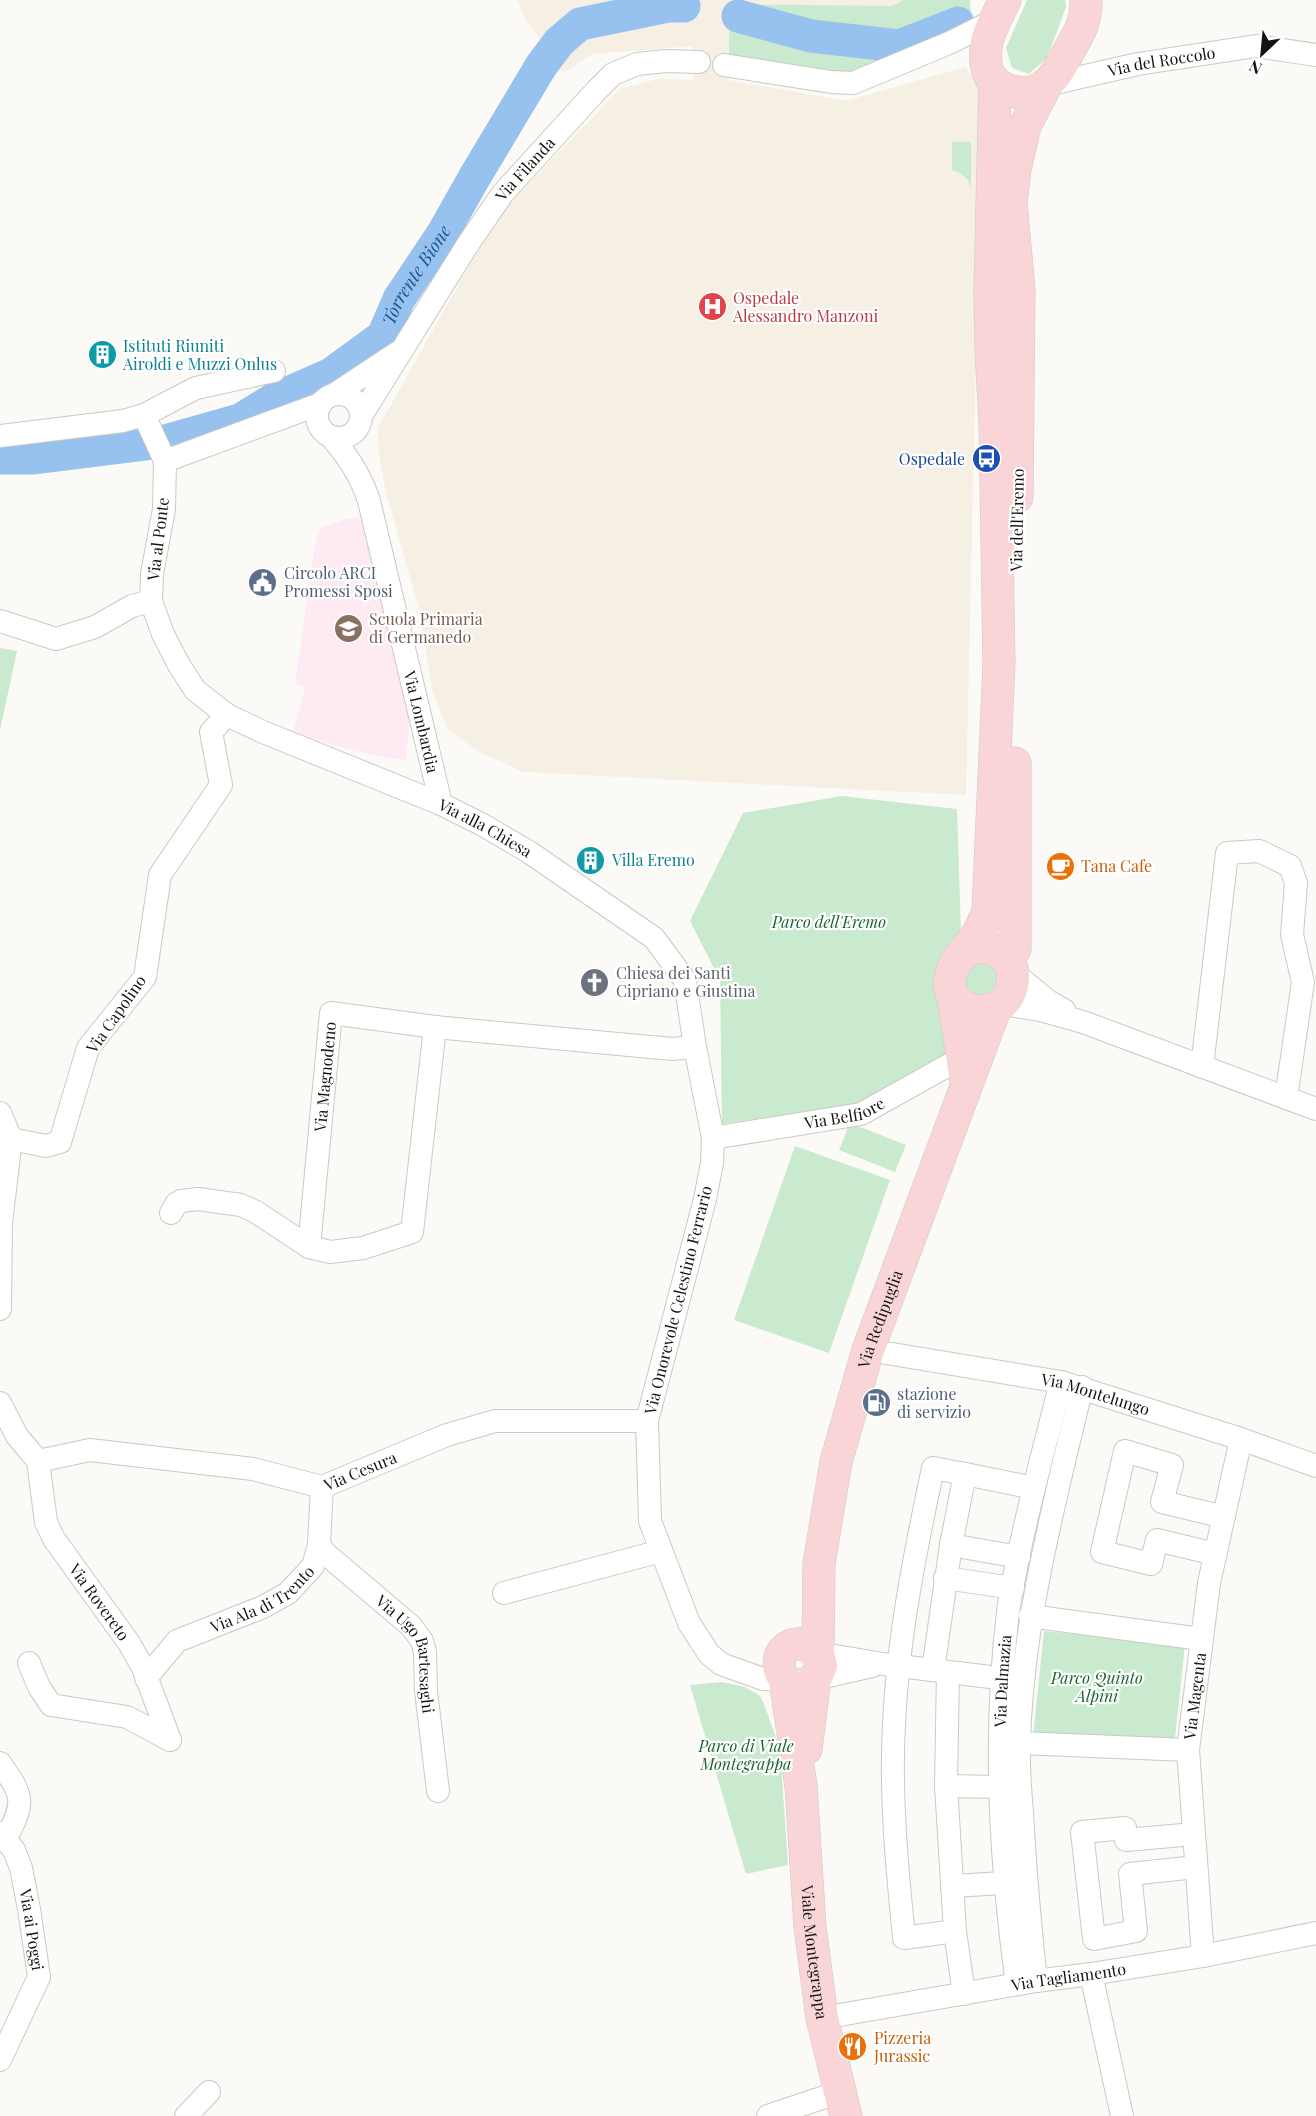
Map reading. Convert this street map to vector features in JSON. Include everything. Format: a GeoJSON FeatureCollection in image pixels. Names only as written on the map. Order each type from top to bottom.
{"type":"FeatureCollection","features":[{"type":"Feature","properties":{"kind":"main road","name":"Via dell'Eremo"},"geometry":{"type":"LineString","coordinates":[[999,1006],[1012,992],[1011,966],[1015,949],[1019,300],[1011,202],[1024,126],[1046,85],[1060,68],[1091,4]]}},
{"type":"Feature","properties":{"kind":"main road","name":"Via dell'Eremo"},"geometry":{"type":"LineString","coordinates":[[953,996],[949,981],[954,962],[979,932],[988,912],[999,664],[995,422],[990,291],[991,72],[987,43],[1001,9]]}},
{"type":"Feature","properties":{"kind":"main road"},"geometry":{"type":"LineString","coordinates":[[991,72],[1014,92],[1033,91],[1046,85]]}},
{"type":"Feature","properties":{"kind":"main road"},"geometry":{"type":"LineString","coordinates":[[964,952],[979,947],[994,949],[1011,966]]}},
{"type":"Feature","properties":{"kind":"main road"},"geometry":{"type":"LineString","coordinates":[[953,996],[969,1009],[983,1012],[999,1006]]}},
{"type":"Feature","properties":{"kind":"main road","name":"Via Redipuglia"},"geometry":{"type":"LineString","coordinates":[[953,996],[965,1070]]}},
{"type":"Feature","properties":{"kind":"main road","name":"Via Redipuglia"},"geometry":{"type":"LineString","coordinates":[[798,1662],[819,1563],[836,1462],[868,1350],[965,1070],[999,1006]]}},
{"type":"Feature","properties":{"kind":"main road","name":"Viale Montegrappa"},"geometry":{"type":"LineString","coordinates":[[798,1662],[801,1786],[810,1927],[822,2018],[843,2104]]}},
{"type":"Feature","properties":{"kind":"street"},"geometry":{"type":"LineString","coordinates":[[724,65],[847,84],[867,78],[949,43],[1001,9]]}},
{"type":"Feature","properties":{"kind":"street"},"geometry":{"type":"LineString","coordinates":[[949,43],[991,72]]}},
{"type":"Feature","properties":{"kind":"street","name":"Via del Roccolo"},"geometry":{"type":"LineString","coordinates":[[1046,85],[1138,64],[1256,46],[1316,55]]}},
{"type":"Feature","properties":{"kind":"street","name":"Via Filanda"},"geometry":{"type":"LineString","coordinates":[[268,424],[345,438],[351,435],[468,244],[503,194],[606,80],[621,70],[646,62],[699,62]]}},
{"type":"Feature","properties":{"kind":"street","name":"Via Filanda"},"geometry":{"type":"LineString","coordinates":[[162,456],[268,424],[328,399],[403,349]]}},
{"type":"Feature","properties":{"kind":"street"},"geometry":{"type":"LineString","coordinates":[[0,436],[146,421],[196,388],[274,371]]}},
{"type":"Feature","properties":{"kind":"street"},"geometry":{"type":"LineString","coordinates":[[326,433],[316,416],[328,399],[350,397],[360,408],[361,416]]}},
{"type":"Feature","properties":{"kind":"street"},"geometry":{"type":"LineString","coordinates":[[146,421],[162,456]]}},
{"type":"Feature","properties":{"kind":"street","name":"Via Lombardia"},"geometry":{"type":"LineString","coordinates":[[326,433],[345,452],[357,472],[371,507],[441,804]]}},
{"type":"Feature","properties":{"kind":"street","name":"Via al Ponte"},"geometry":{"type":"LineString","coordinates":[[162,456],[164,509],[152,574],[151,602],[174,655],[195,690]]}},
{"type":"Feature","properties":{"kind":"street"},"geometry":{"type":"LineString","coordinates":[[0,621],[56,639],[95,627],[132,606],[151,602]]}},
{"type":"Feature","properties":{"kind":"street","name":"Via alla Chiesa"},"geometry":{"type":"LineString","coordinates":[[195,690],[227,715],[263,732],[441,804],[529,852],[654,938],[685,980],[695,1047]]}},
{"type":"Feature","properties":{"kind":"street","name":"Via Capolino"},"geometry":{"type":"LineString","coordinates":[[11,1139],[46,1146],[60,1142],[88,1048],[145,976],[160,875],[221,785],[212,732],[227,715]]}},
{"type":"Feature","properties":{"kind":"street"},"geometry":{"type":"LineString","coordinates":[[1202,1066],[1227,853],[1259,851],[1290,866],[1296,883],[1292,935],[1303,982],[1286,1098]]}},
{"type":"Feature","properties":{"kind":"street"},"geometry":{"type":"LineString","coordinates":[[1011,966],[1048,1001],[1083,1022]]}},
{"type":"Feature","properties":{"kind":"street"},"geometry":{"type":"LineString","coordinates":[[999,1006],[1040,1010],[1083,1022],[1316,1109]]}},
{"type":"Feature","properties":{"kind":"street","name":"Via Magnodeno"},"geometry":{"type":"LineString","coordinates":[[309,1247],[331,1013],[435,1027],[672,1049],[695,1047]]}},
{"type":"Feature","properties":{"kind":"street"},"geometry":{"type":"LineString","coordinates":[[171,1213],[176,1204],[188,1199],[241,1205],[256,1212],[309,1247],[330,1252],[363,1248],[412,1232],[435,1027]]}},
{"type":"Feature","properties":{"kind":"street","name":"Via Onorevole Celestino Ferrario"},"geometry":{"type":"LineString","coordinates":[[695,1047],[713,1138],[712,1163],[705,1199],[647,1421],[650,1521],[689,1623],[709,1654],[721,1664],[763,1679],[798,1662],[891,1665],[1012,1680]]}},
{"type":"Feature","properties":{"kind":"street","name":"Via Belfiore"},"geometry":{"type":"LineString","coordinates":[[713,1138],[861,1114],[965,1070]]}},
{"type":"Feature","properties":{"kind":"street"},"geometry":{"type":"LineString","coordinates":[[0,1113],[11,1139],[1,1223],[0,1309]]}},
{"type":"Feature","properties":{"kind":"street","name":"Via Montelungo"},"geometry":{"type":"LineString","coordinates":[[868,1350],[1071,1384],[1316,1466]]}},
{"type":"Feature","properties":{"kind":"street","name":"Via Dalmazia"},"geometry":{"type":"LineString","coordinates":[[1026,1983],[1025,1878],[1008,1610],[1034,1488],[1071,1384]]}},
{"type":"Feature","properties":{"kind":"street","name":"Via Dalmazia"},"geometry":{"type":"LineString","coordinates":[[1026,1983],[1004,1883],[999,1787],[1012,1680],[1030,1616],[1044,1548],[1071,1384]]}},
{"type":"Feature","properties":{"kind":"street"},"geometry":{"type":"LineString","coordinates":[[0,1403],[17,1436],[38,1461]]}},
{"type":"Feature","properties":{"kind":"street","name":"Via Cesura"},"geometry":{"type":"LineString","coordinates":[[38,1461],[90,1450],[253,1469],[322,1487],[447,1435],[495,1421],[647,1421]]}},
{"type":"Feature","properties":{"kind":"street","name":"Via Magenta"},"geometry":{"type":"LineString","coordinates":[[1203,1956],[1188,1750],[1209,1583],[1241,1439]]}},
{"type":"Feature","properties":{"kind":"street"},"geometry":{"type":"LineString","coordinates":[[1215,1554],[1157,1540],[1151,1564],[1101,1552],[1125,1451],[1172,1465],[1162,1502],[1224,1517]]}},
{"type":"Feature","properties":{"kind":"street","name":"Via Rovereto"},"geometry":{"type":"LineString","coordinates":[[29,1663],[39,1687],[51,1705],[127,1716],[171,1740],[146,1677],[129,1643],[54,1539],[46,1522],[38,1461]]}},
{"type":"Feature","properties":{"kind":"street"},"geometry":{"type":"LineString","coordinates":[[955,1931],[904,1938],[894,1838],[894,1725],[891,1665],[933,1468],[1034,1488]]}},
{"type":"Feature","properties":{"kind":"street"},"geometry":{"type":"LineString","coordinates":[[964,1994],[955,1931],[941,1671],[945,1578],[965,1474]]}},
{"type":"Feature","properties":{"kind":"street","name":"Via Ala di Trento"},"geometry":{"type":"LineString","coordinates":[[146,1677],[177,1641],[263,1607],[288,1593],[313,1566],[319,1545],[322,1487]]}},
{"type":"Feature","properties":{"kind":"street","name":"Via Ugo Bartesaghi"},"geometry":{"type":"LineString","coordinates":[[319,1545],[326,1554],[411,1626],[422,1641],[425,1652],[426,1691],[438,1791]]}},
{"type":"Feature","properties":{"kind":"street"},"geometry":{"type":"LineString","coordinates":[[951,1545],[1018,1557]]}},
{"type":"Feature","properties":{"kind":"street"},"geometry":{"type":"LineString","coordinates":[[504,1593],[662,1551]]}},
{"type":"Feature","properties":{"kind":"street"},"geometry":{"type":"LineString","coordinates":[[945,1578],[1013,1588]]}},
{"type":"Feature","properties":{"kind":"street"},"geometry":{"type":"LineString","coordinates":[[1030,1616],[1201,1639]]}},
{"type":"Feature","properties":{"kind":"street"},"geometry":{"type":"LineString","coordinates":[[1018,1743],[1188,1750]]}},
{"type":"Feature","properties":{"kind":"street"},"geometry":{"type":"LineString","coordinates":[[0,1763],[19,1790],[19,1815],[3,1835]]}},
{"type":"Feature","properties":{"kind":"street"},"geometry":{"type":"LineString","coordinates":[[946,1786],[999,1787]]}},
{"type":"Feature","properties":{"kind":"street"},"geometry":{"type":"LineString","coordinates":[[1194,1834],[1126,1840],[1125,1828],[1082,1832],[1094,1939],[1136,1930],[1130,1874],[1196,1867]]}},
{"type":"Feature","properties":{"kind":"street","name":"Via ai Poggi"},"geometry":{"type":"LineString","coordinates":[[0,2060],[39,1977],[21,1868],[14,1850],[3,1835]]}},
{"type":"Feature","properties":{"kind":"street"},"geometry":{"type":"LineString","coordinates":[[952,1886],[1004,1883]]}},
{"type":"Feature","properties":{"kind":"street","name":"Via Tagliamento"},"geometry":{"type":"LineString","coordinates":[[822,2018],[1203,1956],[1316,1933]]}},
{"type":"Feature","properties":{"kind":"street"},"geometry":{"type":"LineString","coordinates":[[1091,1974],[1122,2116]]}},
{"type":"Feature","properties":{"kind":"street"},"geometry":{"type":"LineString","coordinates":[[186,2116],[209,2092]]}},
{"type":"Feature","properties":{"kind":"street"},"geometry":{"type":"LineString","coordinates":[[768,2116],[843,2104]]}},
{"type":"Feature","properties":{"kind":"shaded area","name":"Ospedale Alessandro Manzoni"},"geometry":{"type":"Polygon","coordinates":[[[518,0],[914,0],[905,7],[730,4],[728,80],[846,101],[965,67],[982,89],[966,795],[524,772],[479,752],[447,728],[432,689],[420,612],[386,492],[379,457],[378,428],[497,216],[620,89],[658,79],[694,80],[693,46],[593,54],[563,73],[525,19],[518,0]]]}},
{"type":"Feature","properties":{"kind":"shaded area","name":"Scuola Primaria di Germanedo"},"geometry":{"type":"Polygon","coordinates":[[[366,516],[411,712],[406,761],[354,751],[293,733],[305,687],[295,684],[315,545],[320,529],[344,519],[366,516]]]}},
{"type":"Feature","properties":{"kind":"green space"},"geometry":{"type":"Polygon","coordinates":[[[904,0],[970,0],[972,29],[842,79],[729,56],[729,4],[892,6],[904,0]]]}},
{"type":"Feature","properties":{"kind":"green space"},"geometry":{"type":"Polygon","coordinates":[[[1027,0],[1065,0],[1066,7],[1047,58],[1029,74],[1012,68],[1006,48],[1027,0]]]}},
{"type":"Feature","properties":{"kind":"green space"},"geometry":{"type":"Polygon","coordinates":[[[952,142],[971,142],[971,190],[965,177],[952,170],[952,142]]]}},
{"type":"Feature","properties":{"kind":"green space"},"geometry":{"type":"Polygon","coordinates":[[[0,648],[17,651],[0,730],[0,648]]]}},
{"type":"Feature","properties":{"kind":"green space","name":"Parco dell'Eremo"},"geometry":{"type":"Polygon","coordinates":[[[842,796],[957,809],[961,933],[950,1052],[858,1104],[722,1124],[720,980],[690,921],[743,813],[842,796]]]}},
{"type":"Feature","properties":{"kind":"green space"},"geometry":{"type":"Polygon","coordinates":[[[980,963],[987,963],[998,970],[1000,994],[970,998],[963,980],[969,968],[980,963]]]}},
{"type":"Feature","properties":{"kind":"green space"},"geometry":{"type":"Polygon","coordinates":[[[850,1123],[906,1145],[895,1172],[839,1150],[850,1123]]]}},
{"type":"Feature","properties":{"kind":"green space"},"geometry":{"type":"Polygon","coordinates":[[[795,1146],[890,1180],[829,1353],[734,1320],[795,1146]]]}},
{"type":"Feature","properties":{"kind":"green space","name":"Parco Quinto Alpini"},"geometry":{"type":"Polygon","coordinates":[[[1044,1631],[1185,1645],[1175,1738],[1033,1737],[1044,1631]]]}},
{"type":"Feature","properties":{"kind":"green space","name":"Parco di Viale Montegrappa"},"geometry":{"type":"Polygon","coordinates":[[[722,1682],[745,1687],[760,1696],[764,1704],[780,1749],[788,1865],[746,1874],[690,1685],[722,1682]]]}},
{"type":"Feature","properties":{"kind":"waterway","name":"Torrente Bione"},"geometry":{"type":"LineString","coordinates":[[0,458],[34,458],[162,442],[240,420],[274,399],[331,374],[383,336],[399,299],[443,233],[541,66],[559,42],[580,24],[668,6],[684,6]]}},
{"type":"Feature","properties":{"kind":"waterway","name":"Torrente Bione"},"geometry":{"type":"LineString","coordinates":[[738,16],[811,36],[899,46],[958,23]]}},
{"type":"Feature","properties":{"kind":"place","name":"Ospedale Alessandro Manzoni"},"geometry":{"type":"Point","coordinates":[712,307]}},
{"type":"Feature","properties":{"kind":"place","name":"Istituti Riuniti Airoldi e Muzzi Onlus"},"geometry":{"type":"Point","coordinates":[102,355]}},
{"type":"Feature","properties":{"kind":"place","name":"Ospedale"},"geometry":{"type":"Point","coordinates":[986,459]}},
{"type":"Feature","properties":{"kind":"place","name":"Circolo ARCI Promessi Sposi"},"geometry":{"type":"Point","coordinates":[263,582]}},
{"type":"Feature","properties":{"kind":"place","name":"Scuola Primaria di Germanedo"},"geometry":{"type":"Point","coordinates":[348,628]}},
{"type":"Feature","properties":{"kind":"place","name":"Villa Eremo"},"geometry":{"type":"Point","coordinates":[591,860]}},
{"type":"Feature","properties":{"kind":"place","name":"Tana Cafe"},"geometry":{"type":"Point","coordinates":[1060,866]}},
{"type":"Feature","properties":{"kind":"place","name":"Chiesa dei Santi Cipriano e Giustina"},"geometry":{"type":"Point","coordinates":[595,982]}},
{"type":"Feature","properties":{"kind":"place","name":"stazione di servizio"},"geometry":{"type":"Point","coordinates":[876,1403]}},
{"type":"Feature","properties":{"kind":"place","name":"Pizzeria Jurassic"},"geometry":{"type":"Point","coordinates":[853,2047]}}]}
